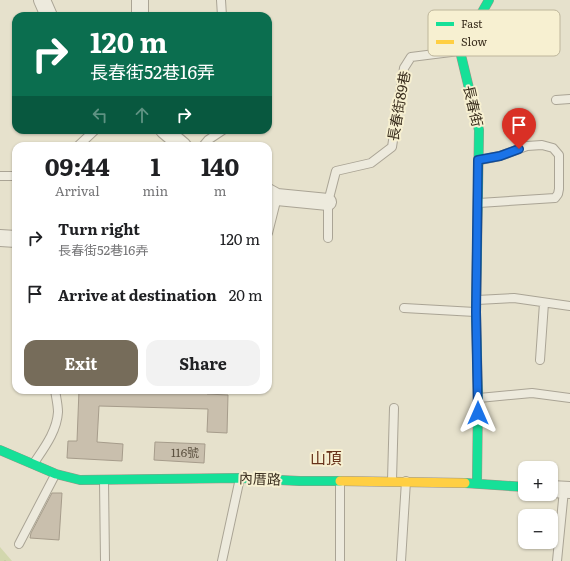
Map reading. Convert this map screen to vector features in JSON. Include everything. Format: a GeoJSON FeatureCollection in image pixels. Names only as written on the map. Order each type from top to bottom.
{"type":"FeatureCollection","features":[{"type":"Feature","properties":{"kind":"street"},"geometry":{"type":"LineString","coordinates":[[42,0],[47,12]]}},
{"type":"Feature","properties":{"kind":"street"},"geometry":{"type":"LineString","coordinates":[[140,0],[140,12]]}},
{"type":"Feature","properties":{"kind":"street"},"geometry":{"type":"LineString","coordinates":[[483,10],[489,0]]}},
{"type":"Feature","properties":{"kind":"street","name":"長春街"},"geometry":{"type":"LineString","coordinates":[[461,56],[479,130],[476,300],[478,398],[477,483]]}},
{"type":"Feature","properties":{"kind":"street"},"geometry":{"type":"LineString","coordinates":[[169,134],[178,142]]}},
{"type":"Feature","properties":{"kind":"street"},"geometry":{"type":"LineString","coordinates":[[272,194],[328,202]]}},
{"type":"Feature","properties":{"kind":"street"},"geometry":{"type":"LineString","coordinates":[[0,238],[12,239]]}},
{"type":"Feature","properties":{"kind":"street","name":"內厝路"},"geometry":{"type":"LineString","coordinates":[[0,450],[68,478],[104,480],[240,478],[300,481],[392,480],[477,483],[518,486]]}},
{"type":"Feature","properties":{"kind":"lane"},"geometry":{"type":"LineString","coordinates":[[221,0],[222,12]]}},
{"type":"Feature","properties":{"kind":"lane","name":"長春街89巷"},"geometry":{"type":"LineString","coordinates":[[328,238],[328,202],[336,171],[371,163],[392,147],[404,68],[411,57],[428,55]]}},
{"type":"Feature","properties":{"kind":"lane"},"geometry":{"type":"LineString","coordinates":[[556,100],[570,99]]}},
{"type":"Feature","properties":{"kind":"lane"},"geometry":{"type":"LineString","coordinates":[[82,142],[91,134]]}},
{"type":"Feature","properties":{"kind":"lane"},"geometry":{"type":"LineString","coordinates":[[206,142],[217,134]]}},
{"type":"Feature","properties":{"kind":"lane"},"geometry":{"type":"LineString","coordinates":[[477,203],[555,198],[560,189],[559,155],[553,148],[527,146],[500,156],[478,160]]}},
{"type":"Feature","properties":{"kind":"lane"},"geometry":{"type":"LineString","coordinates":[[0,176],[12,176]]}},
{"type":"Feature","properties":{"kind":"lane"},"geometry":{"type":"LineString","coordinates":[[476,300],[514,298],[570,306]]}},
{"type":"Feature","properties":{"kind":"lane"},"geometry":{"type":"LineString","coordinates":[[540,360],[544,303]]}},
{"type":"Feature","properties":{"kind":"lane"},"geometry":{"type":"LineString","coordinates":[[404,308],[476,312]]}},
{"type":"Feature","properties":{"kind":"lane"},"geometry":{"type":"LineString","coordinates":[[478,398],[532,393],[570,398]]}},
{"type":"Feature","properties":{"kind":"lane"},"geometry":{"type":"LineString","coordinates":[[33,464],[54,429],[58,412],[56,394]]}},
{"type":"Feature","properties":{"kind":"lane"},"geometry":{"type":"LineString","coordinates":[[392,480],[394,408]]}},
{"type":"Feature","properties":{"kind":"lane"},"geometry":{"type":"LineString","coordinates":[[19,544],[56,474]]}},
{"type":"Feature","properties":{"kind":"lane"},"geometry":{"type":"LineString","coordinates":[[222,561],[240,478]]}},
{"type":"Feature","properties":{"kind":"lane"},"geometry":{"type":"LineString","coordinates":[[104,480],[105,561]]}},
{"type":"Feature","properties":{"kind":"lane"},"geometry":{"type":"LineString","coordinates":[[340,481],[340,561]]}},
{"type":"Feature","properties":{"kind":"lane"},"geometry":{"type":"LineString","coordinates":[[401,561],[406,481]]}},
{"type":"Feature","properties":{"kind":"lane"},"geometry":{"type":"LineString","coordinates":[[557,561],[562,490]]}},
{"type":"Feature","properties":{"kind":"green space"},"geometry":{"type":"Polygon","coordinates":[[[0,547],[12,561],[0,561],[0,547]]]}},
{"type":"Feature","properties":{"kind":"building"},"geometry":{"type":"Polygon","coordinates":[[[79,394],[228,395],[227,433],[207,432],[208,409],[99,406],[97,442],[123,444],[122,461],[67,458],[68,441],[77,441],[79,394]]]}},
{"type":"Feature","properties":{"kind":"building"},"geometry":{"type":"Polygon","coordinates":[[[155,442],[205,444],[204,463],[154,460],[155,442]]]}},
{"type":"Feature","properties":{"kind":"building"},"geometry":{"type":"Polygon","coordinates":[[[52,493],[62,493],[59,540],[30,538],[31,533],[52,493]]]}},
{"type":"Feature","properties":{"kind":"traffic: fast"},"geometry":{"type":"LineString","coordinates":[[483,10],[489,0]]}},
{"type":"Feature","properties":{"kind":"traffic: fast"},"geometry":{"type":"LineString","coordinates":[[461,56],[479,130],[476,312],[478,398],[477,483]]}},
{"type":"Feature","properties":{"kind":"traffic: fast"},"geometry":{"type":"LineString","coordinates":[[0,450],[56,474],[80,480],[240,478],[340,481]]}},
{"type":"Feature","properties":{"kind":"traffic: fast"},"geometry":{"type":"LineString","coordinates":[[465,483],[518,487]]}},
{"type":"Feature","properties":{"kind":"traffic: slow"},"geometry":{"type":"LineString","coordinates":[[340,481],[465,483]]}},
{"type":"Feature","properties":{"kind":"district","name":"山頂"},"geometry":{"type":"Point","coordinates":[326,458]}},
{"type":"Feature","properties":{"kind":"route"},"geometry":{"type":"LineString","coordinates":[[478,413],[476,312],[478,160],[500,156],[519,149]]}}]}
